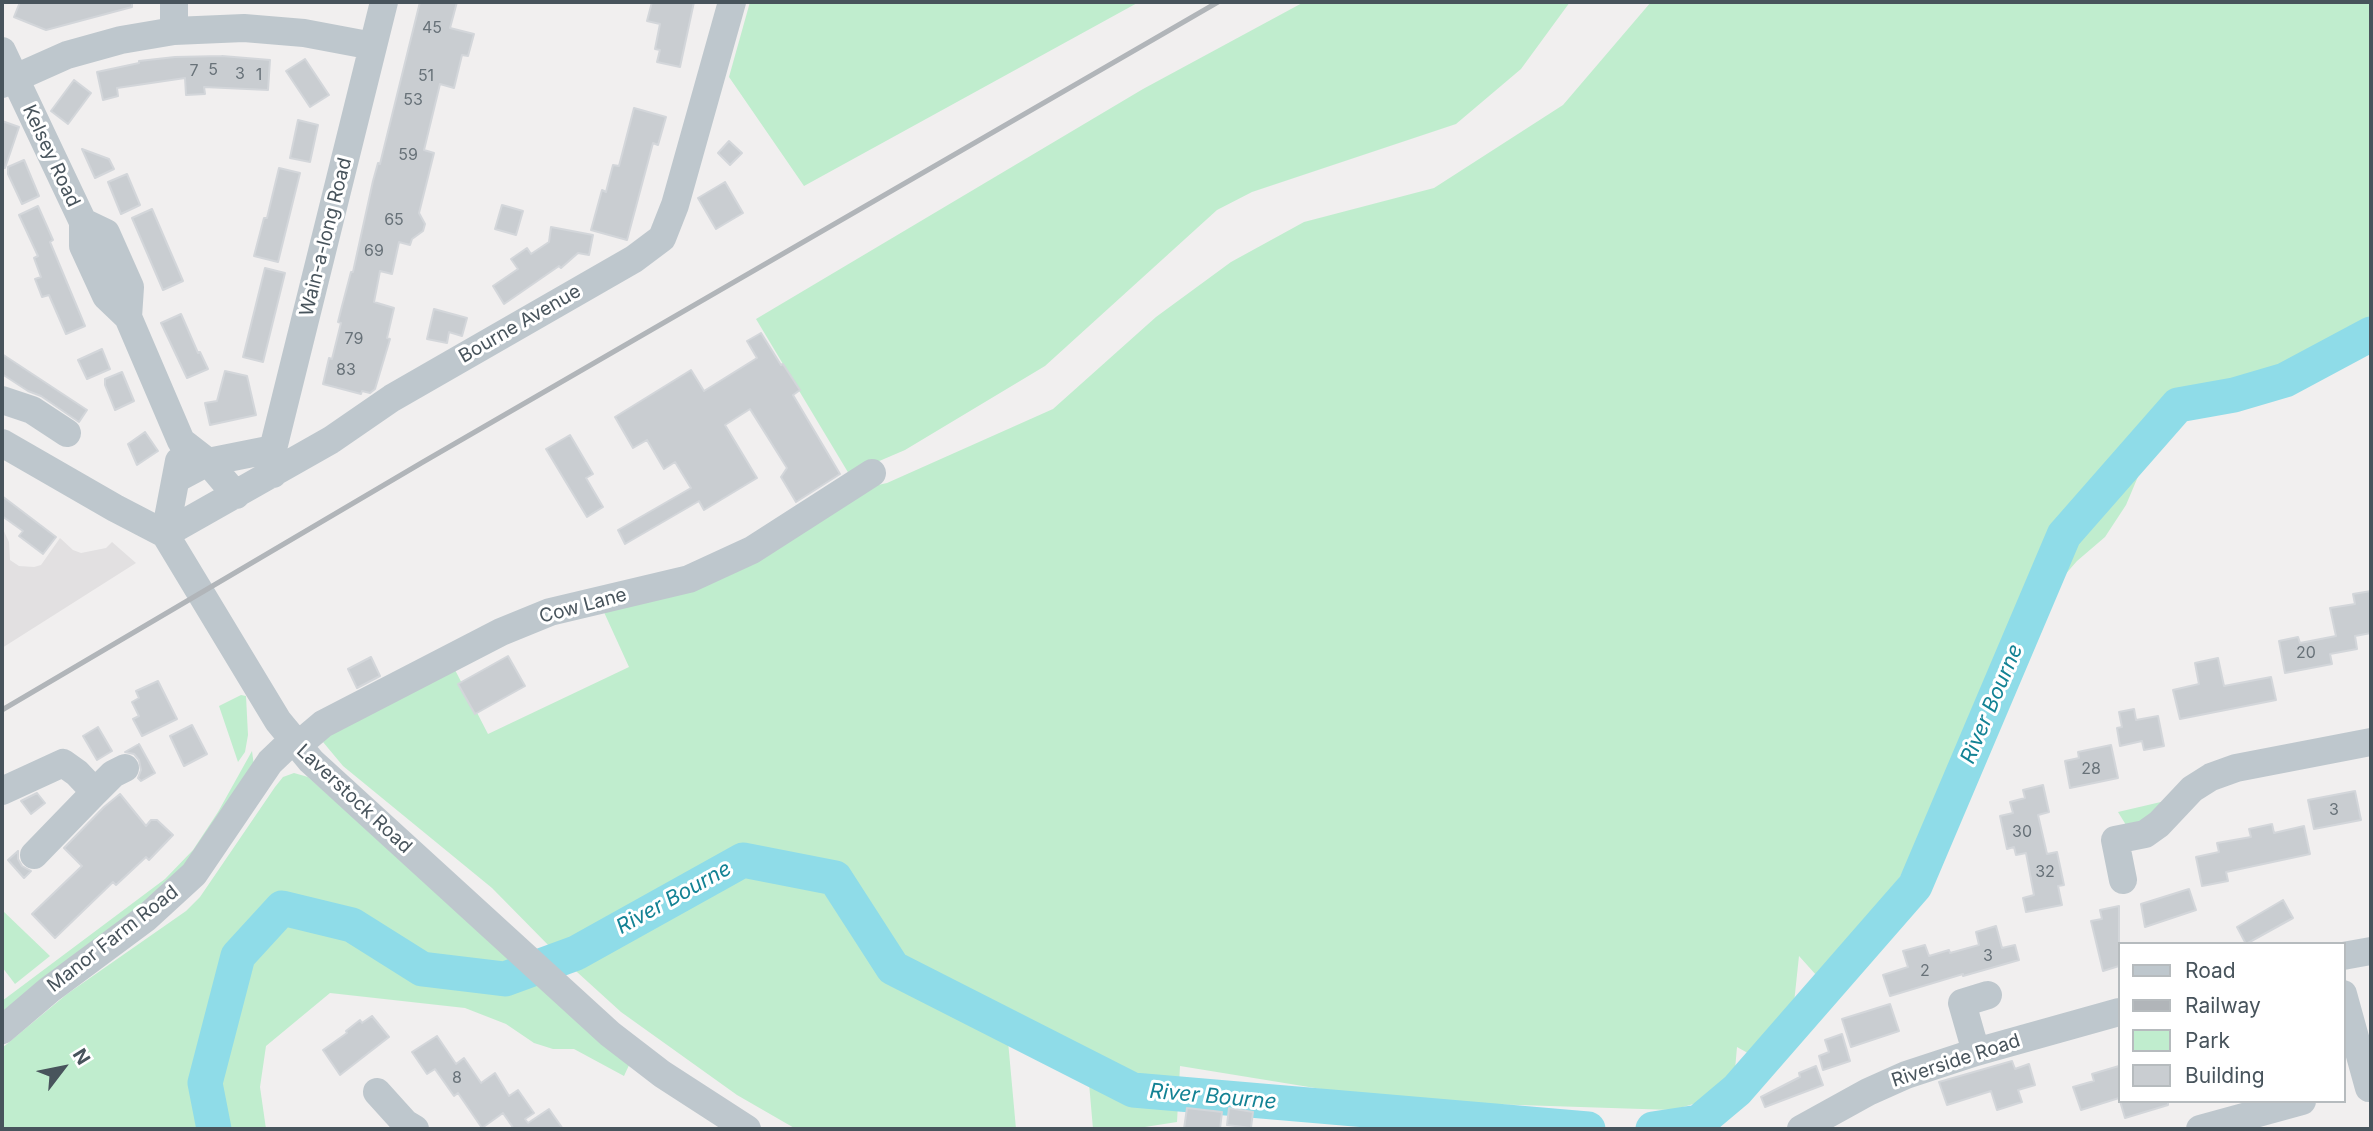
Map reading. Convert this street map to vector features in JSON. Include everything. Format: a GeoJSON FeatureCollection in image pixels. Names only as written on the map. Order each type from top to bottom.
{"type":"FeatureCollection","features":[{"type":"Feature","properties":{"kind":"street"},"geometry":{"type":"LineString","coordinates":[[174,2],[174,31]]}},
{"type":"Feature","properties":{"kind":"street","name":"Wain-a-long Road"},"geometry":{"type":"LineString","coordinates":[[273,461],[384,2]]}},
{"type":"Feature","properties":{"kind":"street","name":"Bourne Avenue"},"geometry":{"type":"LineString","coordinates":[[165,534],[236,495],[273,461],[331,440],[392,398],[634,259],[662,238],[675,205],[732,2]]}},
{"type":"Feature","properties":{"kind":"street"},"geometry":{"type":"LineString","coordinates":[[8,80],[67,55],[121,40],[174,31],[244,28],[304,33],[373,46]]}},
{"type":"Feature","properties":{"kind":"street","name":"Kelsey Road"},"geometry":{"type":"LineString","coordinates":[[2,51],[8,80],[83,222],[83,246],[106,296],[128,317],[181,441],[208,463],[236,495]]}},
{"type":"Feature","properties":{"kind":"street"},"geometry":{"type":"LineString","coordinates":[[2,400],[33,410],[67,433]]}},
{"type":"Feature","properties":{"kind":"street","name":"Kelsey Road"},"geometry":{"type":"LineString","coordinates":[[165,534],[178,478],[181,441]]}},
{"type":"Feature","properties":{"kind":"street"},"geometry":{"type":"LineString","coordinates":[[2,443],[165,534]]}},
{"type":"Feature","properties":{"kind":"street"},"geometry":{"type":"LineString","coordinates":[[178,478],[208,463],[273,461]]}},
{"type":"Feature","properties":{"kind":"street","name":"Cow Lane"},"geometry":{"type":"LineString","coordinates":[[295,743],[323,724],[501,632],[550,612],[689,579],[752,550],[873,473]]}},
{"type":"Feature","properties":{"kind":"street","name":"Laverstock Road"},"geometry":{"type":"LineString","coordinates":[[165,534],[260,694],[295,743],[325,776],[707,1119],[747,1129]]}},
{"type":"Feature","properties":{"kind":"street"},"geometry":{"type":"LineString","coordinates":[[2123,880],[2113,829],[2145,834],[2159,824],[2192,789],[2211,777],[2236,768],[2371,741]]}},
{"type":"Feature","properties":{"kind":"street","name":"Manor Farm Road"},"geometry":{"type":"LineString","coordinates":[[2,1030],[49,990],[146,918],[194,874],[270,762],[295,743]]}},
{"type":"Feature","properties":{"kind":"street"},"geometry":{"type":"LineString","coordinates":[[2,791],[63,763],[95,792]]}},
{"type":"Feature","properties":{"kind":"street"},"geometry":{"type":"LineString","coordinates":[[34,855],[113,774],[125,768]]}},
{"type":"Feature","properties":{"kind":"street"},"geometry":{"type":"LineString","coordinates":[[2345,956],[2371,951]]}},
{"type":"Feature","properties":{"kind":"street"},"geometry":{"type":"LineString","coordinates":[[1964,1002],[1976,1052]]}},
{"type":"Feature","properties":{"kind":"street"},"geometry":{"type":"LineString","coordinates":[[2345,1005],[2361,1090]]}},
{"type":"Feature","properties":{"kind":"street","name":"Riverside Road"},"geometry":{"type":"LineString","coordinates":[[1801,1129],[1888,1082],[1976,1052],[2118,1012]]}},
{"type":"Feature","properties":{"kind":"street"},"geometry":{"type":"LineString","coordinates":[[377,1092],[405,1123],[415,1129]]}},
{"type":"Feature","properties":{"kind":"street"},"geometry":{"type":"LineString","coordinates":[[2190,1124],[2292,1103]]}},
{"type":"Feature","properties":{"kind":"shaded area"},"geometry":{"type":"Polygon","coordinates":[[[2,527],[9,542],[10,560],[19,566],[41,565],[60,538],[73,550],[81,553],[106,548],[112,542],[136,563],[2,648],[2,527]]]}},
{"type":"Feature","properties":{"kind":"green space"},"geometry":{"type":"Polygon","coordinates":[[[750,2],[1139,2],[804,186],[729,77],[750,2]]]}},
{"type":"Feature","properties":{"kind":"green space"},"geometry":{"type":"Polygon","coordinates":[[[1304,2],[1570,2],[1521,69],[1456,124],[1252,192],[1217,210],[1045,366],[905,450],[849,474],[756,319],[1143,89],[1304,2]]]}},
{"type":"Feature","properties":{"kind":"green space"},"geometry":{"type":"Polygon","coordinates":[[[1651,2],[2371,2],[2371,346],[2286,388],[2183,415],[2145,460],[2126,505],[2105,537],[2077,561],[2050,592],[2032,579],[1921,835],[1900,877],[1817,976],[1799,956],[1794,1003],[1755,1057],[1737,1047],[1734,1081],[1700,1102],[1673,1110],[1395,1101],[1180,1066],[1177,1122],[1132,1129],[1093,1129],[1089,1083],[1008,1041],[1016,1129],[796,1129],[737,1095],[621,1012],[555,952],[492,888],[343,766],[323,742],[329,733],[454,668],[488,734],[629,667],[603,610],[869,487],[887,483],[1053,409],[1156,317],[1231,262],[1304,222],[1434,188],[1563,105],[1651,2]]]}},
{"type":"Feature","properties":{"kind":"green space"},"geometry":{"type":"Polygon","coordinates":[[[241,695],[246,696],[248,735],[245,752],[238,762],[219,706],[241,695]]]}},
{"type":"Feature","properties":{"kind":"green space"},"geometry":{"type":"Polygon","coordinates":[[[252,751],[254,766],[181,876],[2,1013],[2,1001],[165,879],[193,850],[252,751]]]}},
{"type":"Feature","properties":{"kind":"green space"},"geometry":{"type":"Polygon","coordinates":[[[294,773],[308,777],[630,1063],[624,1076],[574,1049],[553,1049],[534,1043],[506,1024],[465,1008],[330,993],[266,1046],[260,1087],[266,1129],[2,1129],[2,1048],[67,994],[186,911],[200,897],[275,787],[283,777],[294,773]]]}},
{"type":"Feature","properties":{"kind":"green space"},"geometry":{"type":"Polygon","coordinates":[[[2165,801],[2152,820],[2126,825],[2118,812],[2165,801]]]}},
{"type":"Feature","properties":{"kind":"green space"},"geometry":{"type":"Polygon","coordinates":[[[2,910],[50,956],[15,984],[2,967],[2,910]]]}},
{"type":"Feature","properties":{"kind":"building"},"geometry":{"type":"Polygon","coordinates":[[[20,2],[132,2],[132,7],[46,30],[14,17],[20,2]]]}},
{"type":"Feature","properties":{"kind":"building"},"geometry":{"type":"Polygon","coordinates":[[[420,2],[457,2],[450,28],[474,34],[468,56],[462,55],[454,88],[440,84],[424,150],[434,153],[419,213],[425,224],[423,231],[412,239],[410,245],[399,242],[392,274],[380,271],[374,302],[394,308],[387,338],[390,339],[375,389],[370,393],[362,391],[361,394],[323,384],[329,358],[332,359],[341,323],[338,322],[353,272],[373,181],[378,163],[380,164],[420,2]]]}},
{"type":"Feature","properties":{"kind":"building"},"geometry":{"type":"Polygon","coordinates":[[[652,2],[694,2],[680,67],[657,62],[660,50],[655,49],[660,24],[647,21],[652,2]]]}},
{"type":"Feature","properties":{"kind":"building"},"geometry":{"type":"Polygon","coordinates":[[[222,56],[270,60],[268,90],[204,87],[205,94],[186,95],[185,78],[117,88],[118,96],[103,100],[97,72],[139,61],[222,56]]]}},
{"type":"Feature","properties":{"kind":"building"},"geometry":{"type":"Polygon","coordinates":[[[305,59],[329,95],[310,107],[286,71],[305,59]]]}},
{"type":"Feature","properties":{"kind":"building"},"geometry":{"type":"Polygon","coordinates":[[[74,80],[91,93],[68,124],[51,111],[74,80]]]}},
{"type":"Feature","properties":{"kind":"building"},"geometry":{"type":"Polygon","coordinates":[[[634,108],[666,117],[658,145],[653,143],[627,240],[591,230],[602,190],[606,192],[613,165],[619,166],[634,108]]]}},
{"type":"Feature","properties":{"kind":"building"},"geometry":{"type":"Polygon","coordinates":[[[298,120],[318,125],[310,162],[290,158],[298,120]]]}},
{"type":"Feature","properties":{"kind":"building"},"geometry":{"type":"Polygon","coordinates":[[[2,121],[19,127],[5,168],[2,168],[2,121]]]}},
{"type":"Feature","properties":{"kind":"building"},"geometry":{"type":"Polygon","coordinates":[[[729,141],[742,153],[730,165],[718,153],[729,141]]]}},
{"type":"Feature","properties":{"kind":"building"},"geometry":{"type":"Polygon","coordinates":[[[82,149],[109,159],[114,169],[95,178],[82,149]]]}},
{"type":"Feature","properties":{"kind":"building"},"geometry":{"type":"Polygon","coordinates":[[[24,160],[39,196],[22,204],[8,174],[8,167],[24,160]]]}},
{"type":"Feature","properties":{"kind":"building"},"geometry":{"type":"Polygon","coordinates":[[[279,168],[300,173],[278,262],[254,256],[264,218],[267,218],[279,168]]]}},
{"type":"Feature","properties":{"kind":"building"},"geometry":{"type":"Polygon","coordinates":[[[127,174],[140,205],[121,214],[108,182],[127,174]]]}},
{"type":"Feature","properties":{"kind":"building"},"geometry":{"type":"Polygon","coordinates":[[[725,182],[743,213],[716,229],[698,198],[725,182]]]}},
{"type":"Feature","properties":{"kind":"building"},"geometry":{"type":"Polygon","coordinates":[[[502,205],[523,211],[516,235],[495,229],[502,205]]]}},
{"type":"Feature","properties":{"kind":"building"},"geometry":{"type":"Polygon","coordinates":[[[38,206],[85,326],[66,334],[49,295],[42,297],[35,279],[41,277],[34,258],[38,256],[19,215],[38,206]]]}},
{"type":"Feature","properties":{"kind":"building"},"geometry":{"type":"Polygon","coordinates":[[[152,209],[183,281],[163,290],[132,218],[152,209]]]}},
{"type":"Feature","properties":{"kind":"building"},"geometry":{"type":"Polygon","coordinates":[[[551,227],[593,235],[589,255],[578,253],[561,268],[559,266],[504,304],[493,286],[518,269],[511,259],[527,248],[531,254],[549,242],[551,227]]]}},
{"type":"Feature","properties":{"kind":"building"},"geometry":{"type":"Polygon","coordinates":[[[265,268],[285,273],[263,362],[243,357],[265,268]]]}},
{"type":"Feature","properties":{"kind":"building"},"geometry":{"type":"Polygon","coordinates":[[[434,309],[467,318],[462,336],[449,332],[447,343],[427,339],[434,309]]]}},
{"type":"Feature","properties":{"kind":"building"},"geometry":{"type":"Polygon","coordinates":[[[181,314],[208,369],[187,378],[161,323],[181,314]]]}},
{"type":"Feature","properties":{"kind":"building"},"geometry":{"type":"Polygon","coordinates":[[[761,333],[800,390],[793,395],[840,474],[796,502],[781,477],[787,468],[750,409],[725,425],[757,478],[704,510],[699,501],[625,544],[618,530],[691,488],[675,462],[664,469],[647,440],[633,448],[615,417],[691,370],[704,391],[757,358],[747,341],[761,333]]]}},
{"type":"Feature","properties":{"kind":"building"},"geometry":{"type":"Polygon","coordinates":[[[102,349],[110,369],[87,379],[78,360],[102,349]]]}},
{"type":"Feature","properties":{"kind":"building"},"geometry":{"type":"Polygon","coordinates":[[[2,354],[87,410],[79,422],[2,374],[2,354]]]}},
{"type":"Feature","properties":{"kind":"building"},"geometry":{"type":"Polygon","coordinates":[[[225,371],[247,376],[256,415],[210,425],[205,403],[217,401],[225,371]]]}},
{"type":"Feature","properties":{"kind":"building"},"geometry":{"type":"Polygon","coordinates":[[[122,372],[134,401],[115,410],[105,379],[122,372]]]}},
{"type":"Feature","properties":{"kind":"building"},"geometry":{"type":"Polygon","coordinates":[[[145,432],[158,451],[137,465],[128,444],[145,432]]]}},
{"type":"Feature","properties":{"kind":"building"},"geometry":{"type":"Polygon","coordinates":[[[570,435],[593,474],[586,478],[603,507],[587,517],[546,449],[570,435]]]}},
{"type":"Feature","properties":{"kind":"building"},"geometry":{"type":"Polygon","coordinates":[[[2,496],[56,537],[43,554],[19,536],[23,531],[2,516],[2,496]]]}},
{"type":"Feature","properties":{"kind":"building"},"geometry":{"type":"Polygon","coordinates":[[[2371,591],[2371,633],[2355,636],[2357,649],[2330,654],[2332,664],[2285,673],[2279,641],[2298,637],[2300,643],[2336,636],[2330,608],[2355,604],[2353,594],[2371,591]]]}},
{"type":"Feature","properties":{"kind":"building"},"geometry":{"type":"Polygon","coordinates":[[[508,656],[525,686],[475,714],[458,684],[508,656]]]}},
{"type":"Feature","properties":{"kind":"building"},"geometry":{"type":"Polygon","coordinates":[[[371,657],[380,676],[357,688],[348,669],[371,657]]]}},
{"type":"Feature","properties":{"kind":"building"},"geometry":{"type":"Polygon","coordinates":[[[2218,658],[2224,686],[2271,677],[2276,700],[2180,719],[2173,690],[2199,684],[2195,663],[2218,658]]]}},
{"type":"Feature","properties":{"kind":"building"},"geometry":{"type":"Polygon","coordinates":[[[158,681],[177,719],[142,736],[133,719],[139,716],[132,702],[139,698],[136,691],[158,681]]]}},
{"type":"Feature","properties":{"kind":"building"},"geometry":{"type":"Polygon","coordinates":[[[2134,709],[2136,720],[2158,716],[2164,746],[2144,750],[2142,741],[2120,746],[2117,728],[2122,727],[2119,712],[2134,709]]]}},
{"type":"Feature","properties":{"kind":"building"},"geometry":{"type":"Polygon","coordinates":[[[192,725],[207,754],[184,766],[170,736],[192,725]]]}},
{"type":"Feature","properties":{"kind":"building"},"geometry":{"type":"Polygon","coordinates":[[[98,727],[112,751],[97,760],[83,736],[98,727]]]}},
{"type":"Feature","properties":{"kind":"building"},"geometry":{"type":"Polygon","coordinates":[[[139,744],[155,773],[141,781],[138,778],[141,770],[139,760],[134,754],[125,752],[139,744]]]}},
{"type":"Feature","properties":{"kind":"building"},"geometry":{"type":"Polygon","coordinates":[[[2111,745],[2118,778],[2070,788],[2065,761],[2079,758],[2078,752],[2111,745]]]}},
{"type":"Feature","properties":{"kind":"building"},"geometry":{"type":"Polygon","coordinates":[[[2043,785],[2049,812],[2038,815],[2047,854],[2057,852],[2064,885],[2058,886],[2062,905],[2026,912],[2023,898],[2034,895],[2026,853],[2016,855],[2014,847],[2007,849],[2000,816],[2013,813],[2010,802],[2025,798],[2023,790],[2043,785]]]}},
{"type":"Feature","properties":{"kind":"building"},"geometry":{"type":"Polygon","coordinates":[[[2355,791],[2361,820],[2314,829],[2308,800],[2355,791]]]}},
{"type":"Feature","properties":{"kind":"building"},"geometry":{"type":"Polygon","coordinates":[[[37,793],[45,803],[31,814],[21,801],[37,793]]]}},
{"type":"Feature","properties":{"kind":"building"},"geometry":{"type":"Polygon","coordinates":[[[120,794],[146,826],[151,820],[157,820],[173,835],[149,860],[146,857],[116,885],[113,882],[55,938],[32,914],[82,866],[64,848],[120,794]]]}},
{"type":"Feature","properties":{"kind":"building"},"geometry":{"type":"Polygon","coordinates":[[[2272,824],[2274,833],[2304,826],[2310,854],[2226,872],[2228,881],[2202,886],[2196,857],[2219,852],[2217,843],[2251,837],[2249,829],[2272,824]]]}},
{"type":"Feature","properties":{"kind":"building"},"geometry":{"type":"Polygon","coordinates":[[[18,851],[22,866],[31,871],[24,878],[8,860],[18,851]]]}},
{"type":"Feature","properties":{"kind":"building"},"geometry":{"type":"Polygon","coordinates":[[[2189,889],[2196,910],[2145,927],[2141,904],[2189,889]]]}},
{"type":"Feature","properties":{"kind":"building"},"geometry":{"type":"Polygon","coordinates":[[[2283,900],[2293,918],[2250,942],[2245,942],[2237,927],[2283,900]]]}},
{"type":"Feature","properties":{"kind":"building"},"geometry":{"type":"Polygon","coordinates":[[[2119,906],[2118,966],[2103,971],[2091,921],[2102,919],[2100,910],[2119,906]]]}},
{"type":"Feature","properties":{"kind":"building"},"geometry":{"type":"Polygon","coordinates":[[[1996,926],[2002,948],[2015,945],[2019,960],[1890,996],[1883,975],[1908,967],[1903,951],[1925,945],[1929,956],[1949,950],[1950,953],[1979,945],[1976,932],[1996,926]]]}},
{"type":"Feature","properties":{"kind":"building"},"geometry":{"type":"Polygon","coordinates":[[[1890,1004],[1899,1031],[1851,1047],[1842,1019],[1890,1004]]]}},
{"type":"Feature","properties":{"kind":"building"},"geometry":{"type":"Polygon","coordinates":[[[372,1016],[389,1037],[340,1075],[323,1050],[360,1020],[362,1023],[372,1016]]]}},
{"type":"Feature","properties":{"kind":"building"},"geometry":{"type":"Polygon","coordinates":[[[1842,1034],[1850,1061],[1823,1070],[1819,1056],[1829,1052],[1825,1040],[1842,1034]]]}},
{"type":"Feature","properties":{"kind":"building"},"geometry":{"type":"Polygon","coordinates":[[[437,1036],[456,1064],[464,1058],[481,1083],[495,1073],[509,1096],[518,1090],[534,1113],[525,1119],[528,1123],[549,1109],[563,1129],[514,1129],[503,1113],[482,1128],[458,1093],[454,1096],[435,1069],[427,1074],[412,1052],[437,1036]]]}},
{"type":"Feature","properties":{"kind":"building"},"geometry":{"type":"Polygon","coordinates":[[[2012,1061],[2015,1069],[2029,1064],[2035,1085],[2018,1090],[2022,1102],[1997,1110],[1991,1091],[1947,1105],[1939,1082],[2012,1061]]]}},
{"type":"Feature","properties":{"kind":"building"},"geometry":{"type":"Polygon","coordinates":[[[1816,1066],[1823,1085],[1765,1107],[1761,1097],[1800,1077],[1799,1073],[1816,1066]]]}},
{"type":"Feature","properties":{"kind":"building"},"geometry":{"type":"Polygon","coordinates":[[[2118,1066],[2118,1098],[2081,1110],[2073,1087],[2094,1081],[2092,1074],[2118,1066]]]}},
{"type":"Feature","properties":{"kind":"building"},"geometry":{"type":"Polygon","coordinates":[[[2121,1103],[2168,1103],[2168,1105],[2125,1118],[2121,1103]]]}},
{"type":"Feature","properties":{"kind":"building"},"geometry":{"type":"Polygon","coordinates":[[[1187,1108],[1222,1112],[1220,1129],[1184,1129],[1187,1108]]]}},
{"type":"Feature","properties":{"kind":"building"},"geometry":{"type":"Polygon","coordinates":[[[1229,1108],[1253,1112],[1251,1128],[1227,1125],[1229,1108]]]}},
{"type":"Feature","properties":{"kind":"waterway","name":"River Bourne"},"geometry":{"type":"LineString","coordinates":[[1653,1129],[1699,1122],[1737,1090],[1915,886],[2064,535],[2178,405],[2234,395],[2285,380],[2371,334]]}},
{"type":"Feature","properties":{"kind":"waterway","name":"River Bourne"},"geometry":{"type":"LineString","coordinates":[[214,1129],[205,1083],[238,956],[282,908],[352,925],[422,969],[505,979],[576,953],[743,860],[835,878],[893,968],[1133,1090],[1588,1129]]}},
{"type":"Feature","properties":{"kind":"railway"},"geometry":{"type":"LineString","coordinates":[[2,710],[423,462],[1218,2]]}}]}
